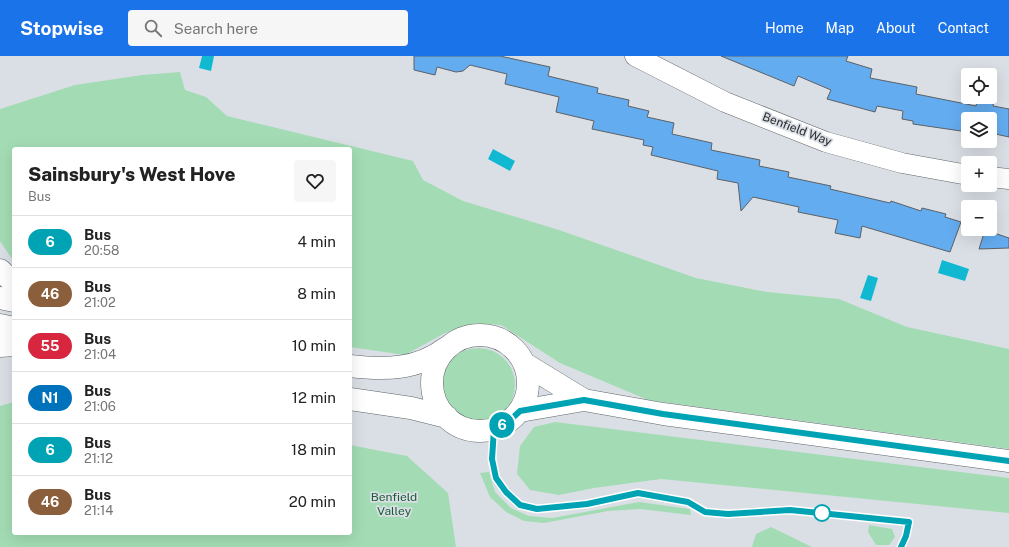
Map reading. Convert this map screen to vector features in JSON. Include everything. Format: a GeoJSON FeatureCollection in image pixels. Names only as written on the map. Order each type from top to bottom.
{"type":"FeatureCollection","features":[{"type":"Feature","properties":{"kind":"highway"},"geometry":{"type":"LineString","coordinates":[[0,270],[12,281]]}},
{"type":"Feature","properties":{"kind":"highway"},"geometry":{"type":"LineString","coordinates":[[0,298],[12,301]]}},
{"type":"Feature","properties":{"kind":"highway"},"geometry":{"type":"LineString","coordinates":[[0,324],[12,327]]}},
{"type":"Feature","properties":{"kind":"highway"},"geometry":{"type":"LineString","coordinates":[[352,366],[371,369],[405,367],[432,359],[447,347],[457,340],[472,335],[488,335],[504,340],[516,350],[525,364],[528,381],[528,395],[520,411],[507,423],[494,429],[479,431],[462,427],[447,417],[437,404],[432,388],[433,375],[438,360],[447,347]]}},
{"type":"Feature","properties":{"kind":"highway"},"geometry":{"type":"LineString","coordinates":[[0,346],[12,345]]}},
{"type":"Feature","properties":{"kind":"highway"},"geometry":{"type":"LineString","coordinates":[[525,364],[584,400]]}},
{"type":"Feature","properties":{"kind":"highway"},"geometry":{"type":"LineString","coordinates":[[352,399],[411,408],[447,417]]}},
{"type":"Feature","properties":{"kind":"highway"},"geometry":{"type":"LineString","coordinates":[[520,411],[584,400],[663,414],[1009,461]]}},
{"type":"Feature","properties":{"kind":"street","name":"Benfield Way"},"geometry":{"type":"LineString","coordinates":[[635,56],[725,102],[826,142],[902,163],[961,174]]}},
{"type":"Feature","properties":{"kind":"street"},"geometry":{"type":"LineString","coordinates":[[997,178],[1009,179]]}},
{"type":"Feature","properties":{"kind":"green space"},"geometry":{"type":"Polygon","coordinates":[[[180,72],[185,90],[206,97],[227,116],[413,161],[423,180],[463,201],[559,230],[696,278],[767,292],[839,299],[907,327],[1009,349],[1009,449],[648,400],[560,363],[501,325],[475,323],[445,333],[405,355],[352,347],[352,147],[12,147],[12,259],[0,241],[0,109],[75,85],[142,75],[180,72]]]}},
{"type":"Feature","properties":{"kind":"green space"},"geometry":{"type":"Polygon","coordinates":[[[478,348],[492,351],[504,359],[512,371],[515,385],[512,399],[504,411],[492,419],[478,422],[464,419],[452,411],[444,399],[441,385],[444,371],[452,359],[464,351],[478,348]]]}},
{"type":"Feature","properties":{"kind":"green space","name":"Benfield Valley"},"geometry":{"type":"Polygon","coordinates":[[[12,403],[12,535],[352,535],[352,445],[407,456],[448,493],[456,547],[0,547],[0,406],[12,403]]]}},
{"type":"Feature","properties":{"kind":"green space"},"geometry":{"type":"Polygon","coordinates":[[[555,422],[1009,478],[1009,513],[661,479],[594,488],[559,495],[530,490],[517,474],[520,446],[534,427],[555,422]]]}},
{"type":"Feature","properties":{"kind":"green space"},"geometry":{"type":"Polygon","coordinates":[[[489,472],[495,492],[511,508],[529,516],[552,518],[639,502],[690,509],[691,515],[640,509],[608,511],[544,523],[524,521],[506,512],[490,497],[480,473],[489,472]]]}},
{"type":"Feature","properties":{"kind":"green space"},"geometry":{"type":"Polygon","coordinates":[[[869,525],[892,529],[895,537],[889,545],[876,545],[868,532],[869,525]]]}},
{"type":"Feature","properties":{"kind":"green space"},"geometry":{"type":"Polygon","coordinates":[[[771,527],[812,547],[752,547],[756,534],[771,527]]]}},
{"type":"Feature","properties":{"kind":"water"},"geometry":{"type":"Polygon","coordinates":[[[202,56],[214,56],[211,71],[199,68],[202,56]]]}},
{"type":"Feature","properties":{"kind":"water"},"geometry":{"type":"Polygon","coordinates":[[[493,149],[515,161],[510,171],[488,159],[493,149]]]}},
{"type":"Feature","properties":{"kind":"water"},"geometry":{"type":"Polygon","coordinates":[[[942,260],[969,269],[965,281],[938,273],[942,260]]]}},
{"type":"Feature","properties":{"kind":"water"},"geometry":{"type":"Polygon","coordinates":[[[868,275],[878,278],[871,301],[860,298],[868,275]]]}},
{"type":"Feature","properties":{"kind":"building"},"geometry":{"type":"Polygon","coordinates":[[[414,56],[500,56],[550,67],[548,76],[598,88],[597,93],[629,100],[628,106],[649,111],[647,117],[674,123],[672,134],[712,143],[711,150],[760,160],[759,166],[789,172],[788,177],[831,186],[830,189],[890,203],[891,201],[921,211],[922,208],[946,214],[945,217],[961,222],[950,252],[862,226],[860,238],[835,233],[838,220],[798,212],[799,207],[753,197],[741,211],[738,183],[717,179],[718,171],[651,155],[653,147],[643,145],[644,140],[592,129],[594,121],[556,112],[559,97],[505,84],[507,74],[470,65],[463,71],[456,72],[437,67],[435,75],[414,70],[414,56]]]}},
{"type":"Feature","properties":{"kind":"building"},"geometry":{"type":"Polygon","coordinates":[[[721,56],[848,56],[846,61],[872,69],[870,78],[917,87],[916,94],[961,104],[976,106],[976,104],[993,104],[993,106],[1009,109],[1009,137],[997,134],[997,112],[961,112],[961,131],[913,124],[913,121],[902,119],[903,111],[877,106],[875,112],[827,99],[831,90],[798,76],[794,86],[721,56]]]}},
{"type":"Feature","properties":{"kind":"building"},"geometry":{"type":"Polygon","coordinates":[[[997,234],[1009,238],[1009,248],[979,249],[983,236],[997,236],[997,234]]]}},
{"type":"Feature","properties":{"kind":"bus line","name":"6"},"geometry":{"type":"LineString","coordinates":[[901,547],[906,536],[909,522],[790,510],[728,514],[705,512],[688,502],[638,493],[587,504],[537,509],[520,505],[506,492],[496,478],[492,459],[494,429],[507,423],[520,411],[584,400],[663,414],[1009,461]]}}]}
